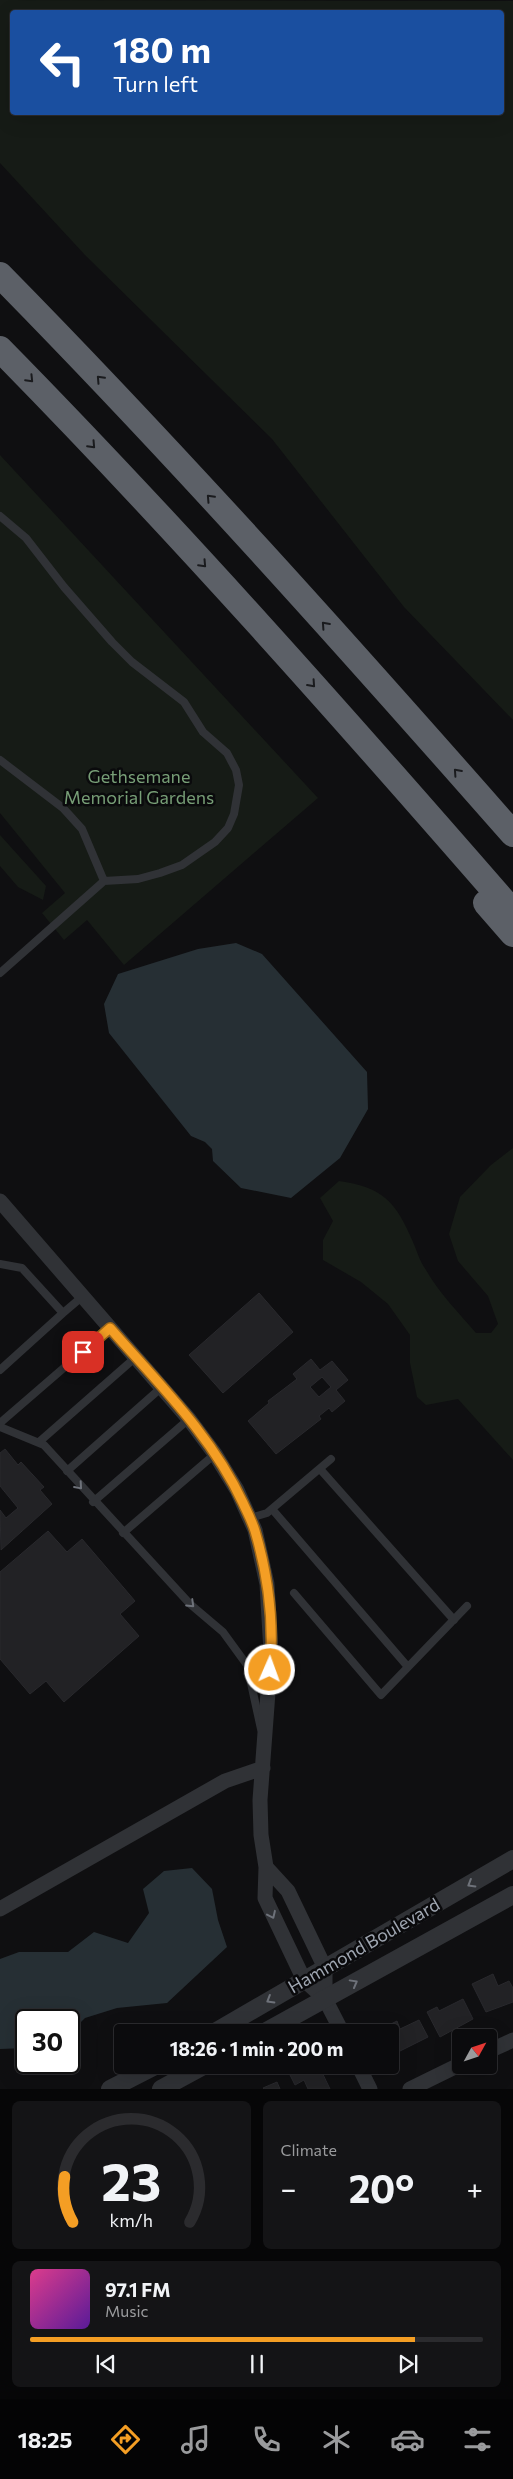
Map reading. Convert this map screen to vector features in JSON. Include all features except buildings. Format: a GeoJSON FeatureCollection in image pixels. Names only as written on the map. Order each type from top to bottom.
{"type":"FeatureCollection","features":[{"type":"Feature","properties":{"kind":"highway"},"geometry":{"type":"LineString","coordinates":[[0,275],[65,341],[279,573],[513,834]]}},
{"type":"Feature","properties":{"kind":"highway"},"geometry":{"type":"LineString","coordinates":[[0,348],[258,624],[513,912]]}},
{"type":"Feature","properties":{"kind":"highway"},"geometry":{"type":"LineString","coordinates":[[482,799],[513,828]]}},
{"type":"Feature","properties":{"kind":"highway"},"geometry":{"type":"LineString","coordinates":[[422,807],[456,870],[513,934]]}},
{"type":"Feature","properties":{"kind":"street"},"geometry":{"type":"LineString","coordinates":[[1,1205],[83,1296],[189,1419],[215,1454],[237,1490],[255,1530],[267,1584],[271,1652],[264,1741],[261,1835],[266,1867],[266,1898],[270,1911],[304,1980],[325,1999],[338,2024]]}},
{"type":"Feature","properties":{"kind":"street"},"geometry":{"type":"LineString","coordinates":[[0,1909],[224,1781],[263,1768]]}},
{"type":"Feature","properties":{"kind":"street","name":"Hammond Boulevard"},"geometry":{"type":"LineString","coordinates":[[229,2024],[513,1859]]}},
{"type":"Feature","properties":{"kind":"street"},"geometry":{"type":"LineString","coordinates":[[266,1867],[288,1891],[325,1968],[325,1999]]}},
{"type":"Feature","properties":{"kind":"street","name":"Hammond Boulevard"},"geometry":{"type":"LineString","coordinates":[[280,2024],[513,1895]]}},
{"type":"Feature","properties":{"kind":"street"},"geometry":{"type":"LineString","coordinates":[[498,2047],[513,2040]]}},
{"type":"Feature","properties":{"kind":"street"},"geometry":{"type":"LineString","coordinates":[[410,2089],[452,2068]]}},
{"type":"Feature","properties":{"kind":"street"},"geometry":{"type":"LineString","coordinates":[[110,2089],[139,2074]]}},
{"type":"Feature","properties":{"kind":"street"},"geometry":{"type":"LineString","coordinates":[[161,2089],[188,2074]]}},
{"type":"Feature","properties":{"kind":"street"},"geometry":{"type":"LineString","coordinates":[[362,2074],[370,2089]]}},
{"type":"Feature","properties":{"kind":"lane"},"geometry":{"type":"LineString","coordinates":[[0,516],[26,538],[64,587],[112,642],[132,662],[184,702],[203,732],[227,753],[236,770],[239,785],[234,814],[228,828],[215,842],[182,865],[160,873],[138,879],[104,881],[0,974]]}},
{"type":"Feature","properties":{"kind":"lane"},"geometry":{"type":"LineString","coordinates":[[0,760],[63,808],[82,829],[104,881]]}},
{"type":"Feature","properties":{"kind":"lane"},"geometry":{"type":"LineString","coordinates":[[0,1264],[22,1268],[63,1313]]}},
{"type":"Feature","properties":{"kind":"lane"},"geometry":{"type":"LineString","coordinates":[[0,1370],[83,1296]]}},
{"type":"Feature","properties":{"kind":"lane"},"geometry":{"type":"LineString","coordinates":[[110,1328],[0,1425],[39,1442],[190,1604],[222,1632],[247,1665],[264,1741]]}},
{"type":"Feature","properties":{"kind":"lane"},"geometry":{"type":"LineString","coordinates":[[39,1442],[136,1357]]}},
{"type":"Feature","properties":{"kind":"lane"},"geometry":{"type":"LineString","coordinates":[[67,1471],[162,1387]]}},
{"type":"Feature","properties":{"kind":"lane"},"geometry":{"type":"LineString","coordinates":[[93,1502],[189,1419]]}},
{"type":"Feature","properties":{"kind":"lane"},"geometry":{"type":"LineString","coordinates":[[123,1533],[215,1454]]}},
{"type":"Feature","properties":{"kind":"lane"},"geometry":{"type":"LineString","coordinates":[[250,1518],[267,1513],[331,1459]]}},
{"type":"Feature","properties":{"kind":"lane"},"geometry":{"type":"LineString","coordinates":[[320,1469],[454,1620]]}},
{"type":"Feature","properties":{"kind":"lane"},"geometry":{"type":"LineString","coordinates":[[272,1509],[408,1667]]}},
{"type":"Feature","properties":{"kind":"lane"},"geometry":{"type":"LineString","coordinates":[[294,1593],[381,1695],[467,1606]]}},
{"type":"Feature","properties":{"kind":"green space"},"geometry":{"type":"Polygon","coordinates":[[[0,0],[513,1],[513,720],[404,607],[272,439],[85,255],[0,163],[0,0]]]}},
{"type":"Feature","properties":{"kind":"green space","name":"Gethsemane Memorial Gardens"},"geometry":{"type":"Polygon","coordinates":[[[0,455],[318,798],[124,965],[87,920],[64,940],[42,913],[65,893],[0,813],[0,455]]]}},
{"type":"Feature","properties":{"kind":"green space"},"geometry":{"type":"Polygon","coordinates":[[[0,835],[46,886],[43,900],[18,887],[0,866],[0,835]]]}},
{"type":"Feature","properties":{"kind":"green space"},"geometry":{"type":"Polygon","coordinates":[[[513,1148],[513,1460],[458,1399],[426,1405],[417,1397],[410,1363],[410,1335],[388,1304],[361,1282],[323,1260],[323,1240],[333,1221],[320,1198],[339,1181],[367,1187],[386,1199],[400,1216],[422,1264],[443,1295],[476,1333],[491,1333],[498,1324],[488,1296],[458,1261],[449,1234],[460,1197],[491,1165],[513,1148]]]}},
{"type":"Feature","properties":{"kind":"shaded area"},"geometry":{"type":"Polygon","coordinates":[[[236,943],[262,954],[367,1072],[368,1109],[340,1158],[291,1198],[241,1188],[213,1161],[212,1149],[205,1142],[191,1136],[109,1033],[104,1004],[118,974],[198,949],[236,943]]]}},
{"type":"Feature","properties":{"kind":"shaded area"},"geometry":{"type":"Polygon","coordinates":[[[192,1868],[212,1889],[218,1920],[227,1947],[167,2003],[117,2008],[85,2018],[80,2023],[80,2009],[15,2009],[15,2048],[0,2049],[0,1959],[19,1952],[68,1952],[94,1932],[128,1943],[149,1913],[143,1889],[164,1871],[192,1868]]]}},
{"type":"Feature","properties":{"kind":"route"},"geometry":{"type":"LineString","coordinates":[[83,1352],[110,1328],[189,1419],[215,1454],[237,1490],[255,1530],[267,1584],[271,1652],[270,1670]]}}]}
